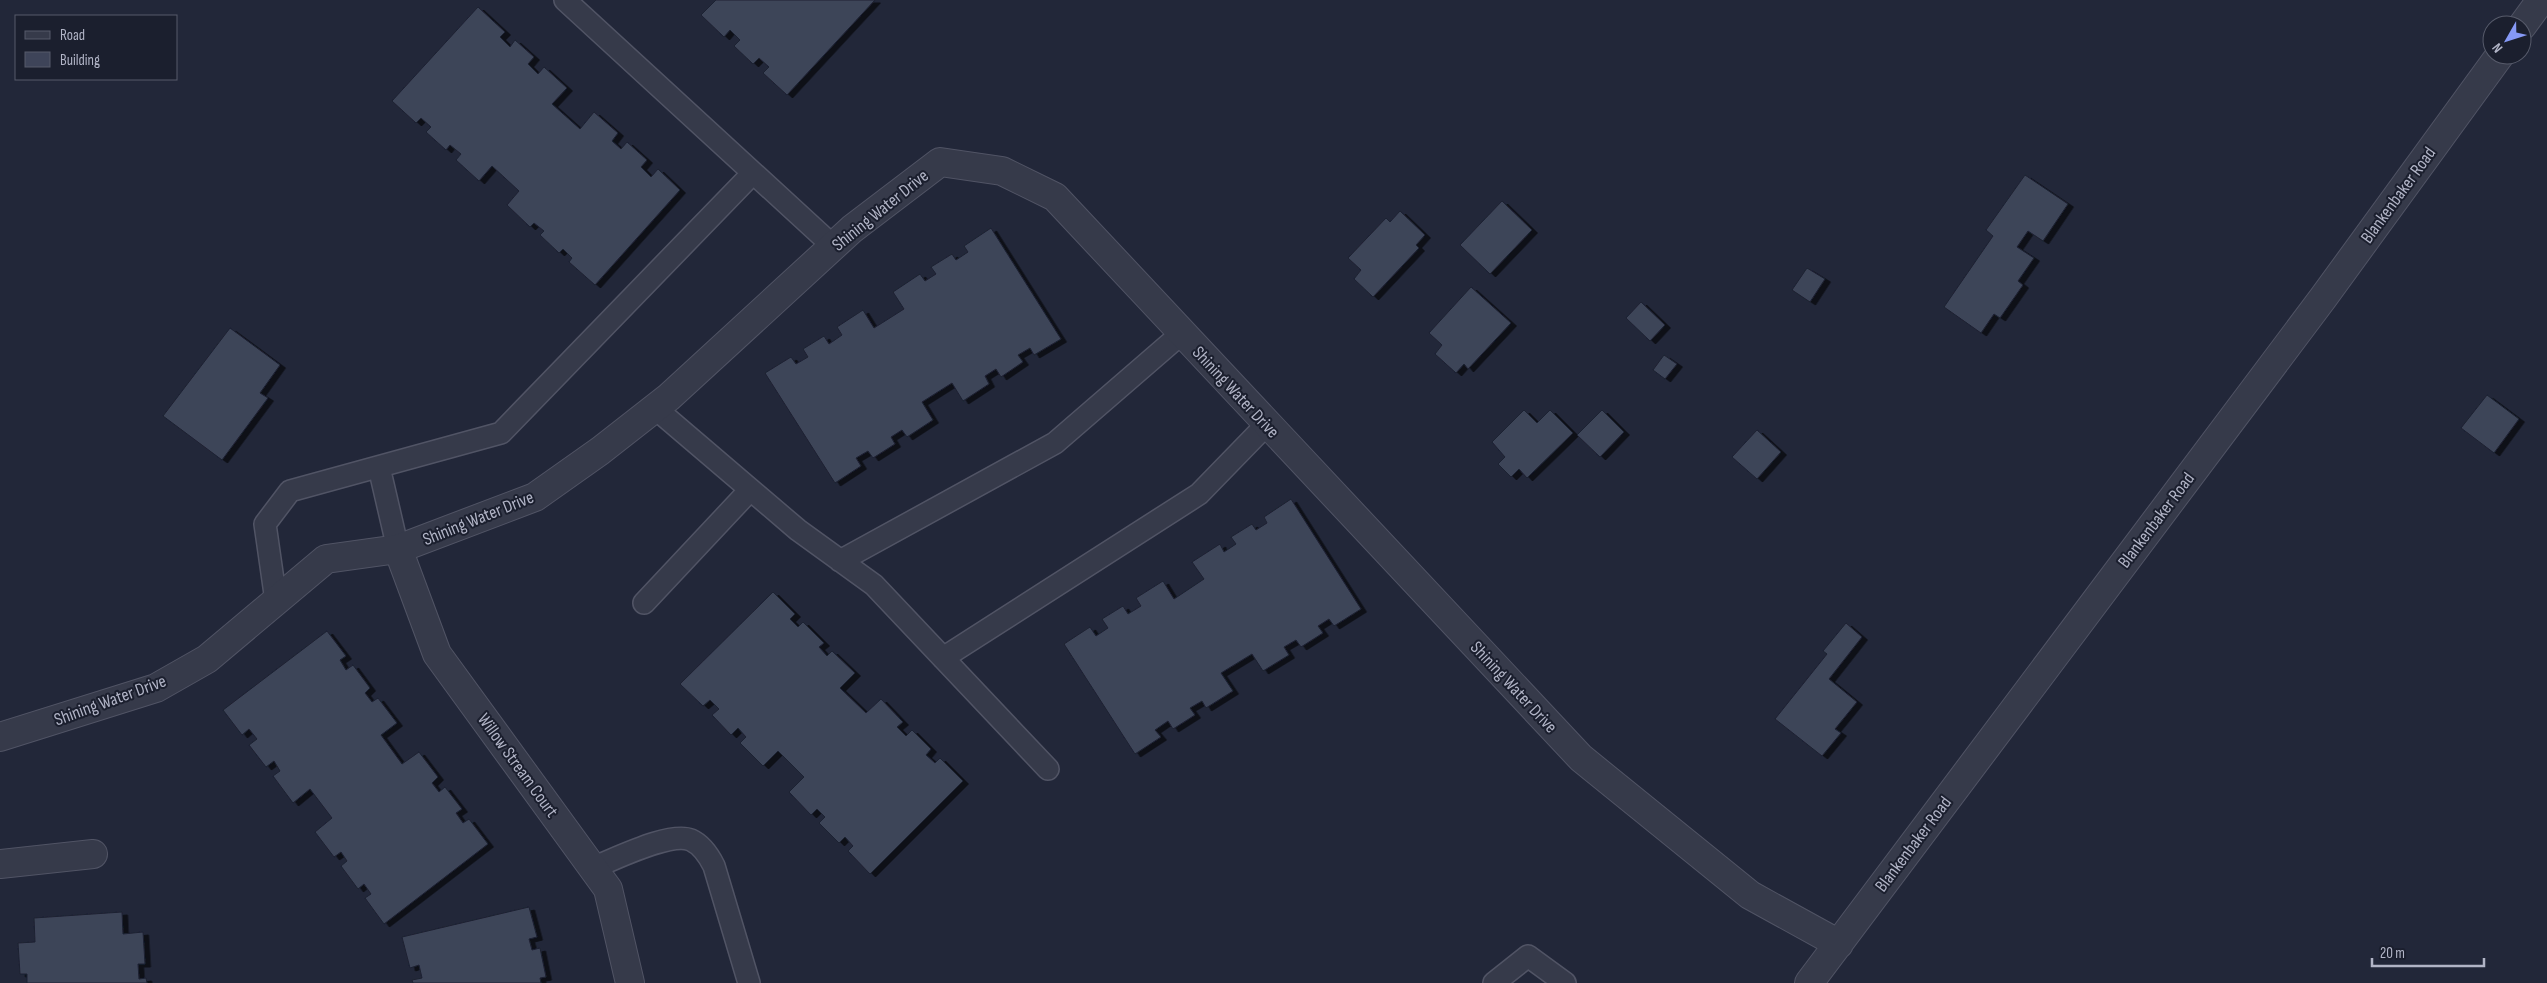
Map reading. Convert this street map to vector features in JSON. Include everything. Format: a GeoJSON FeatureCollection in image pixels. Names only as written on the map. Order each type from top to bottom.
{"type":"FeatureCollection","features":[{"type":"Feature","properties":{"kind":"street"},"geometry":{"type":"LineString","coordinates":[[2530,15],[2540,0]]}},
{"type":"Feature","properties":{"kind":"street","name":"Blankenbaker Road"},"geometry":{"type":"LineString","coordinates":[[1809,983],[2323,298],[2493,65]]}},
{"type":"Feature","properties":{"kind":"street","name":"Shining Water Drive"},"geometry":{"type":"LineString","coordinates":[[0,738],[156,688],[207,659],[326,559],[398,549],[535,497],[600,452],[654,408],[852,229],[940,162],[1002,171],[1055,197],[1181,334],[1581,758],[1750,896],[1839,944]]}},
{"type":"Feature","properties":{"kind":"street","name":"Willow Stream Court"},"geometry":{"type":"LineString","coordinates":[[398,549],[437,654],[608,889],[630,983]]}},
{"type":"Feature","properties":{"kind":"street"},"geometry":{"type":"LineString","coordinates":[[0,864],[92,854]]}},
{"type":"Feature","properties":{"kind":"lane"},"geometry":{"type":"LineString","coordinates":[[565,0],[833,246]]}},
{"type":"Feature","properties":{"kind":"lane"},"geometry":{"type":"LineString","coordinates":[[276,601],[265,524],[290,491],[501,433],[753,172]]}},
{"type":"Feature","properties":{"kind":"lane"},"geometry":{"type":"LineString","coordinates":[[840,560],[1055,443],[1181,334]]}},
{"type":"Feature","properties":{"kind":"lane"},"geometry":{"type":"LineString","coordinates":[[654,408],[798,530],[874,585],[1048,769]]}},
{"type":"Feature","properties":{"kind":"lane"},"geometry":{"type":"LineString","coordinates":[[943,658],[1199,494],[1267,424]]}},
{"type":"Feature","properties":{"kind":"lane"},"geometry":{"type":"LineString","coordinates":[[379,467],[398,549]]}},
{"type":"Feature","properties":{"kind":"lane"},"geometry":{"type":"LineString","coordinates":[[644,603],[750,490]]}},
{"type":"Feature","properties":{"kind":"lane"},"geometry":{"type":"LineString","coordinates":[[592,868],[665,840],[678,838],[690,840],[697,844],[714,866],[749,983]]}},
{"type":"Feature","properties":{"kind":"lane"},"geometry":{"type":"LineString","coordinates":[[1494,983],[1528,956],[1565,983]]}},
{"type":"Feature","properties":{"kind":"building"},"geometry":{"type":"Polygon","coordinates":[[[716,0],[875,0],[787,95],[763,73],[769,67],[759,58],[753,64],[734,46],[740,40],[730,30],[724,37],[701,15],[716,0]]]}},
{"type":"Feature","properties":{"kind":"building"},"geometry":{"type":"Polygon","coordinates":[[[478,7],[505,32],[500,37],[510,47],[515,40],[534,57],[528,64],[538,74],[544,67],[567,88],[552,104],[580,129],[594,112],[618,133],[612,141],[621,149],[627,142],[647,160],[641,167],[651,177],[658,169],[680,190],[595,285],[569,262],[572,258],[563,249],[559,253],[540,235],[544,231],[534,223],[530,227],[507,205],[519,191],[492,166],[479,181],[456,160],[461,154],[450,145],[446,150],[426,132],[431,127],[421,118],[416,123],[392,101],[478,7]]]}},
{"type":"Feature","properties":{"kind":"building"},"geometry":{"type":"Polygon","coordinates":[[[2025,175],[2068,204],[2043,241],[2028,231],[2017,247],[2034,258],[2018,281],[2023,285],[2000,318],[1994,314],[1981,333],[1944,307],[1993,236],[1986,230],[2025,175]]]}},
{"type":"Feature","properties":{"kind":"building"},"geometry":{"type":"Polygon","coordinates":[[[1502,201],[1532,230],[1490,274],[1460,245],[1502,201]]]}},
{"type":"Feature","properties":{"kind":"building"},"geometry":{"type":"Polygon","coordinates":[[[1400,211],[1425,235],[1416,245],[1419,248],[1373,297],[1354,279],[1361,270],[1348,258],[1386,218],[1390,222],[1400,211]]]}},
{"type":"Feature","properties":{"kind":"building"},"geometry":{"type":"Polygon","coordinates":[[[991,228],[1061,339],[1034,355],[1030,348],[1018,355],[1023,362],[1001,377],[996,369],[985,376],[989,384],[963,401],[952,383],[922,402],[933,420],[907,437],[902,430],[891,437],[895,444],[873,458],[868,451],[856,458],[861,466],[835,483],[765,373],[791,357],[796,364],[808,357],[803,349],[824,336],[829,344],[842,335],[837,327],[863,310],[874,328],[904,309],[893,292],[920,274],[925,281],[936,274],[931,267],[952,254],[956,260],[968,252],[964,246],[991,228]]]}},
{"type":"Feature","properties":{"kind":"building"},"geometry":{"type":"Polygon","coordinates":[[[1807,268],[1825,279],[1810,302],[1792,290],[1807,268]]]}},
{"type":"Feature","properties":{"kind":"building"},"geometry":{"type":"Polygon","coordinates":[[[1471,287],[1511,323],[1468,369],[1464,364],[1456,373],[1435,354],[1442,345],[1429,333],[1471,287]]]}},
{"type":"Feature","properties":{"kind":"building"},"geometry":{"type":"Polygon","coordinates":[[[1641,302],[1665,325],[1650,341],[1626,318],[1641,302]]]}},
{"type":"Feature","properties":{"kind":"building"},"geometry":{"type":"Polygon","coordinates":[[[230,328],[280,365],[260,393],[268,398],[222,460],[163,416],[230,328]]]}},
{"type":"Feature","properties":{"kind":"building"},"geometry":{"type":"Polygon","coordinates":[[[1664,355],[1677,364],[1665,379],[1653,370],[1664,355]]]}},
{"type":"Feature","properties":{"kind":"building"},"geometry":{"type":"Polygon","coordinates":[[[2487,395],[2519,419],[2494,453],[2461,428],[2487,395]]]}},
{"type":"Feature","properties":{"kind":"building"},"geometry":{"type":"Polygon","coordinates":[[[1524,410],[1537,423],[1550,410],[1573,433],[1527,478],[1519,469],[1511,477],[1498,464],[1505,457],[1492,442],[1524,410]]]}},
{"type":"Feature","properties":{"kind":"building"},"geometry":{"type":"Polygon","coordinates":[[[1602,410],[1624,432],[1600,457],[1577,435],[1602,410]]]}},
{"type":"Feature","properties":{"kind":"building"},"geometry":{"type":"Polygon","coordinates":[[[1757,430],[1781,452],[1757,479],[1732,457],[1757,430]]]}},
{"type":"Feature","properties":{"kind":"building"},"geometry":{"type":"Polygon","coordinates":[[[1291,499],[1361,609],[1334,626],[1329,619],[1318,626],[1323,633],[1301,647],[1296,640],[1284,647],[1289,655],[1263,671],[1252,654],[1221,673],[1233,691],[1206,708],[1202,701],[1190,708],[1195,715],[1173,729],[1168,721],[1155,730],[1161,737],[1135,754],[1064,644],[1090,627],[1096,636],[1108,628],[1102,619],[1123,606],[1128,614],[1141,606],[1136,598],[1163,581],[1174,599],[1204,579],[1192,562],[1220,544],[1224,552],[1236,544],[1231,537],[1252,524],[1256,530],[1267,523],[1264,517],[1291,499]]]}},
{"type":"Feature","properties":{"kind":"building"},"geometry":{"type":"Polygon","coordinates":[[[773,592],[795,614],[790,619],[798,627],[803,622],[824,643],[819,647],[827,656],[832,651],[855,673],[840,688],[866,713],[881,699],[903,722],[897,727],[906,736],[912,730],[931,749],[926,755],[935,763],[940,758],[963,781],[870,874],[848,851],[853,846],[845,837],[839,843],[819,823],[825,817],[817,809],[811,815],[789,792],[804,777],[778,751],[763,766],[740,743],[746,737],[738,728],[731,735],[712,715],[719,709],[710,700],[703,706],[680,684],[773,592]]]}},
{"type":"Feature","properties":{"kind":"building"},"geometry":{"type":"Polygon","coordinates":[[[1846,623],[1862,637],[1829,679],[1857,702],[1835,729],[1841,733],[1822,756],[1775,719],[1827,654],[1823,651],[1846,623]]]}},
{"type":"Feature","properties":{"kind":"building"},"geometry":{"type":"Polygon","coordinates":[[[327,631],[346,656],[340,660],[346,670],[353,665],[370,688],[365,693],[372,702],[378,698],[397,723],[381,735],[402,764],[419,752],[438,777],[432,783],[439,792],[445,787],[462,809],[456,813],[463,823],[469,819],[488,844],[384,924],[365,898],[371,894],[364,884],[358,889],[341,866],[347,861],[341,852],[334,857],[315,832],[332,818],[310,789],[293,803],[273,776],[280,771],[274,761],[266,767],[249,745],[257,739],[249,729],[242,735],[223,710],[327,631]]]}},
{"type":"Feature","properties":{"kind":"building"},"geometry":{"type":"Polygon","coordinates":[[[529,907],[537,937],[529,939],[532,950],[540,948],[546,977],[540,978],[541,983],[413,983],[412,980],[422,978],[419,965],[410,968],[402,937],[529,907]]]}},
{"type":"Feature","properties":{"kind":"building"},"geometry":{"type":"Polygon","coordinates":[[[122,912],[123,934],[143,932],[145,964],[138,964],[139,979],[146,978],[147,983],[27,983],[27,974],[20,974],[18,943],[35,942],[34,918],[122,912]]]}}]}
